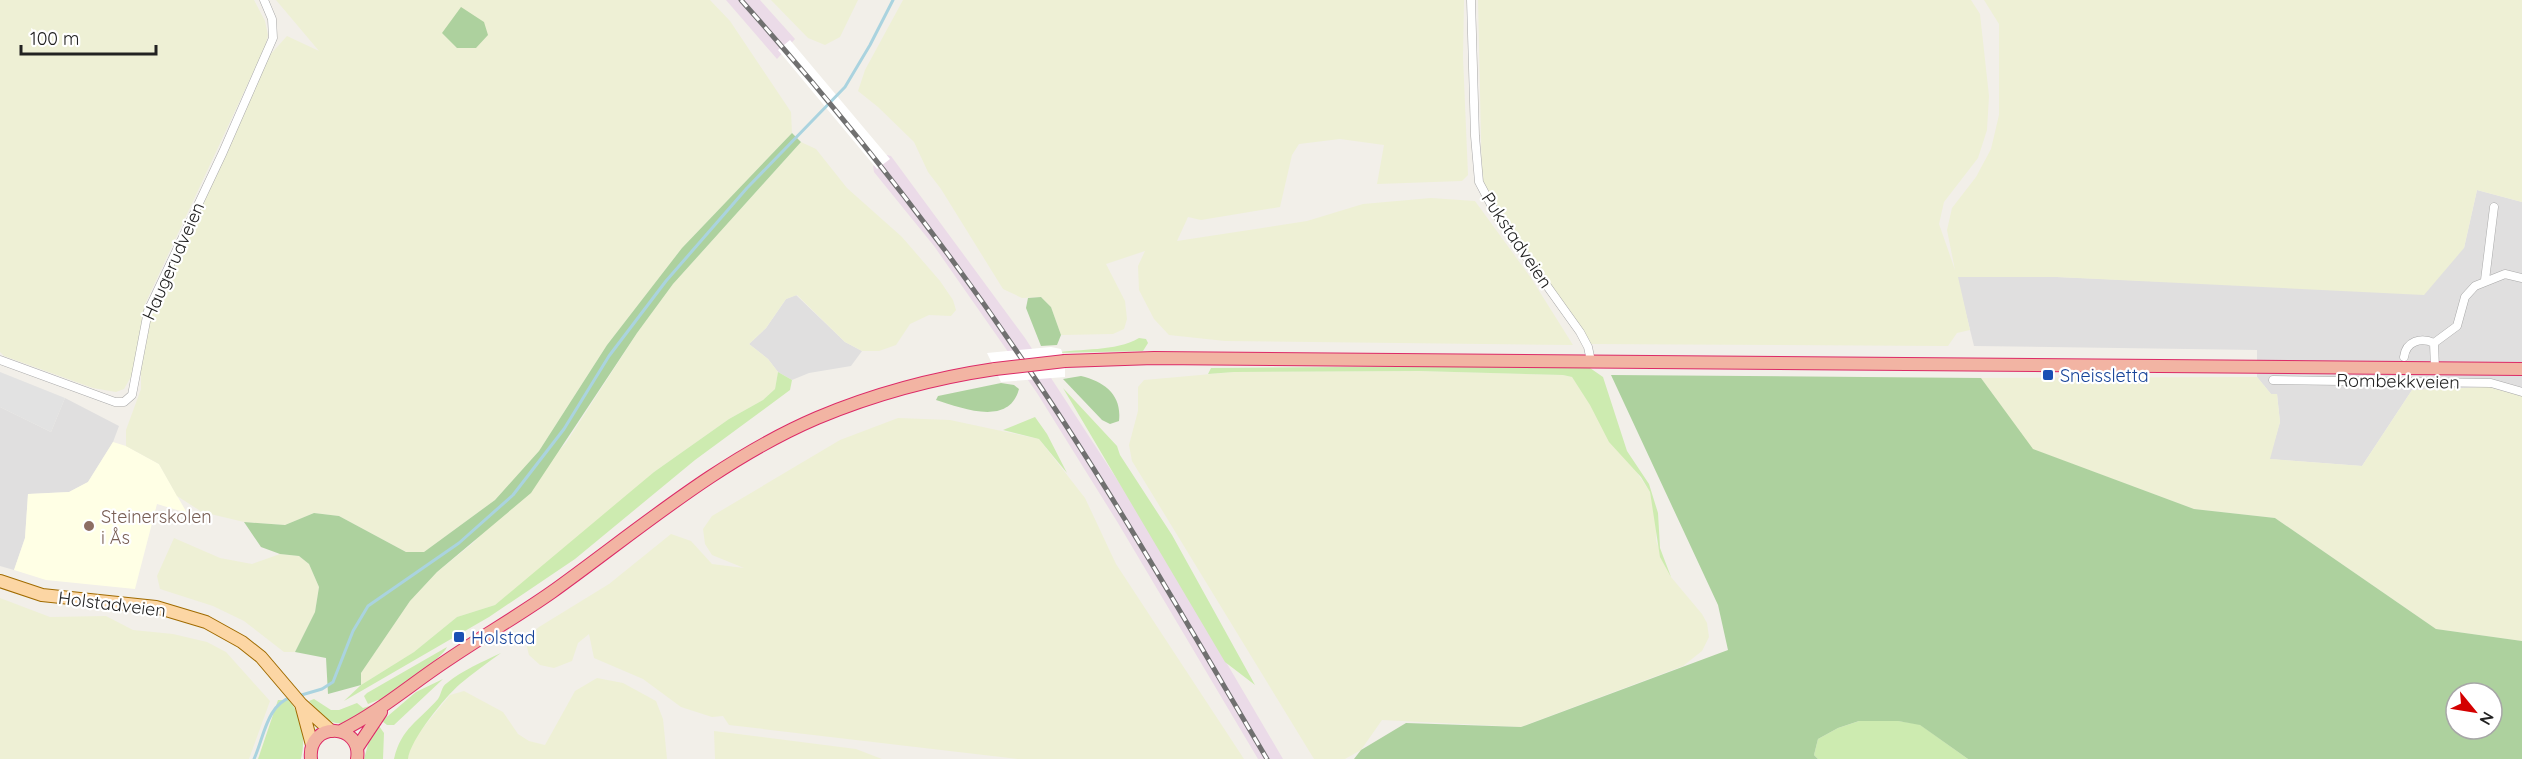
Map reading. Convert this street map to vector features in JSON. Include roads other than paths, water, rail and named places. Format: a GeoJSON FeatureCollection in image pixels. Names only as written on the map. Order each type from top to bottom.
{"type":"FeatureCollection","features":[{"type":"Feature","properties":{"kind":"highway"},"geometry":{"type":"LineString","coordinates":[[311,759],[312,745],[318,737],[336,731],[385,707],[446,661],[549,594],[669,506],[762,446],[815,419],[891,391],[995,369],[1065,361],[1166,358],[2522,369]]}},
{"type":"Feature","properties":{"kind":"highway"},"geometry":{"type":"LineString","coordinates":[[357,754],[385,707]]}},
{"type":"Feature","properties":{"kind":"highway"},"geometry":{"type":"LineString","coordinates":[[336,731],[348,735],[357,754]]}},
{"type":"Feature","properties":{"kind":"main road","name":"Holstadveien"},"geometry":{"type":"LineString","coordinates":[[0,581],[42,595],[142,605],[192,617],[242,642],[279,676],[301,704],[336,731]]}},
{"type":"Feature","properties":{"kind":"main road","name":"Holstadveien"},"geometry":{"type":"LineString","coordinates":[[301,704],[312,745]]}},
{"type":"Feature","properties":{"kind":"street","name":"Haugerudveien"},"geometry":{"type":"LineString","coordinates":[[0,360],[115,402],[124,402],[132,395],[148,311],[273,38],[272,19],[264,0]]}},
{"type":"Feature","properties":{"kind":"street","name":"Pukstadveien"},"geometry":{"type":"LineString","coordinates":[[1471,0],[1474,136],[1479,182],[1493,210],[1580,332],[1588,347],[1591,361]]}},
{"type":"Feature","properties":{"kind":"street"},"geometry":{"type":"LineString","coordinates":[[2486,280],[2494,207]]}},
{"type":"Feature","properties":{"kind":"street"},"geometry":{"type":"LineString","coordinates":[[2434,343],[2457,326],[2468,292],[2486,280],[2510,273],[2522,278]]}},
{"type":"Feature","properties":{"kind":"street"},"geometry":{"type":"LineString","coordinates":[[2404,357],[2405,350],[2411,343],[2422,339],[2434,343]]}},
{"type":"Feature","properties":{"kind":"street"},"geometry":{"type":"LineString","coordinates":[[2434,343],[2435,369]]}},
{"type":"Feature","properties":{"kind":"street","name":"Rombekkveien"},"geometry":{"type":"LineString","coordinates":[[2273,380],[2491,383],[2522,392]]}},
{"type":"Feature","properties":{"kind":"waterway"},"geometry":{"type":"LineString","coordinates":[[298,696],[322,689],[333,682],[353,631],[368,606],[459,543],[513,495],[564,429],[609,356],[666,281],[747,188],[845,87],[893,0]]}},
{"type":"Feature","properties":{"kind":"waterway"},"geometry":{"type":"LineString","coordinates":[[254,759],[267,722],[277,707],[292,697]]}},
{"type":"Feature","properties":{"kind":"railway"},"geometry":{"type":"LineString","coordinates":[[741,0],[898,188],[1006,335],[1128,524],[1267,759]]}},
{"type":"Feature","properties":{"kind":"place","name":"Sneissletta"},"geometry":{"type":"Point","coordinates":[2048,375]}},
{"type":"Feature","properties":{"kind":"place","name":"Steinerskolen i Ås"},"geometry":{"type":"Point","coordinates":[89,526]}},
{"type":"Feature","properties":{"kind":"place","name":"Holstad"},"geometry":{"type":"Point","coordinates":[459,637]}}]}
